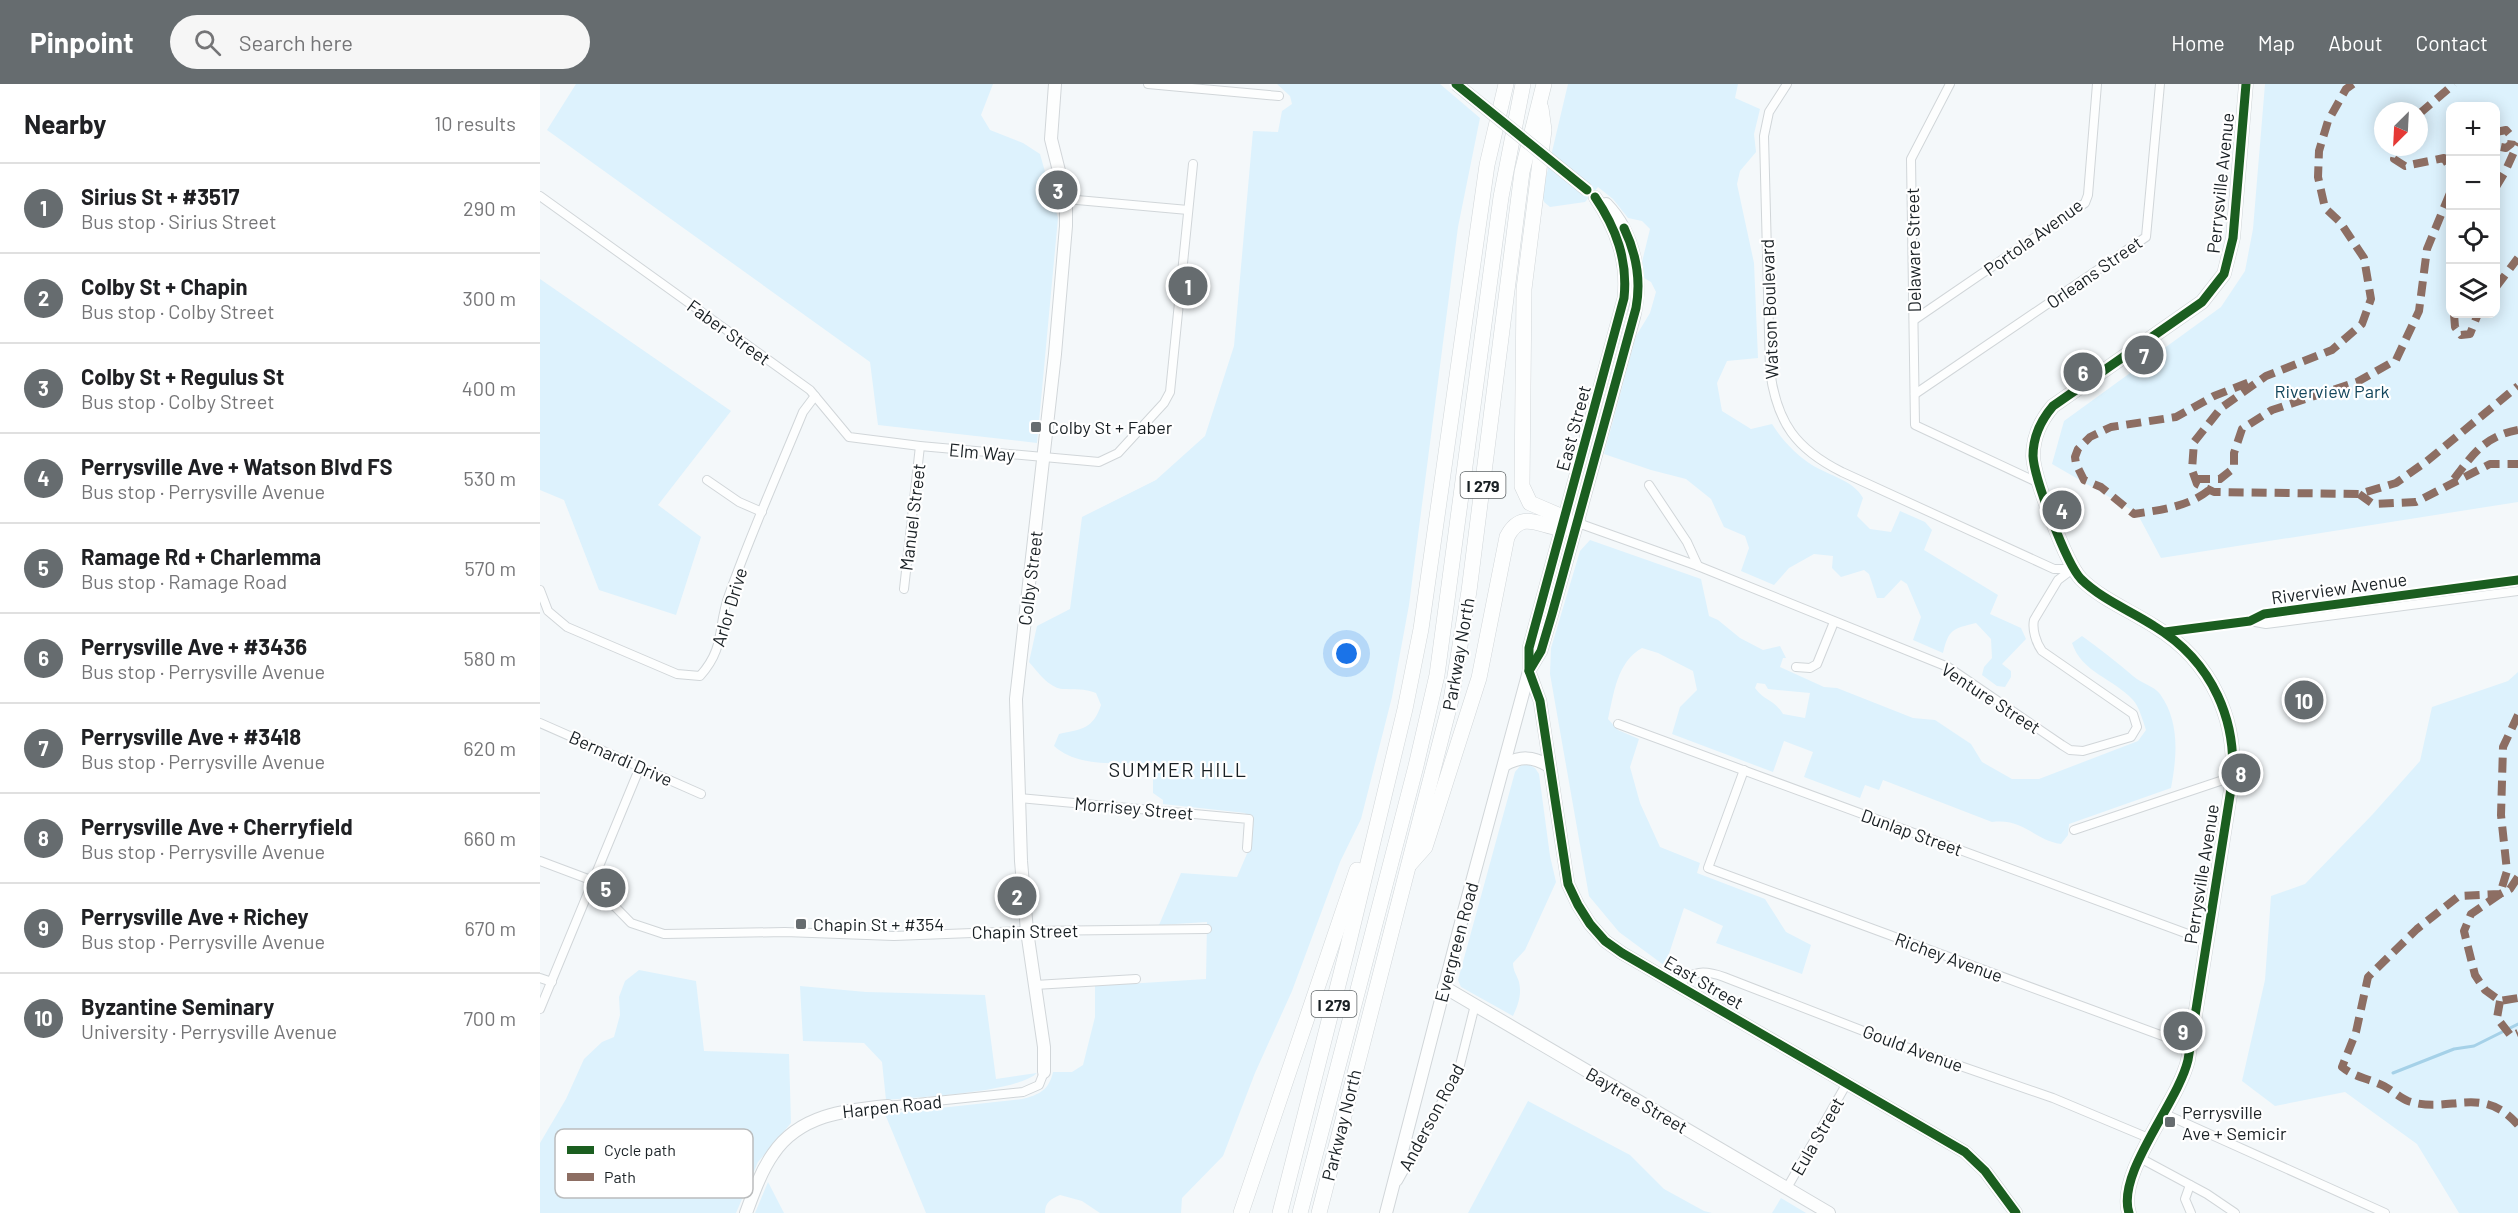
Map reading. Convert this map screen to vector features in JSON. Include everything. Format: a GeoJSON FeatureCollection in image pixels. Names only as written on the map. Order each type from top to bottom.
{"type":"FeatureCollection","features":[{"type":"Feature","properties":{"kind":"highway","name":"Parkway North"},"geometry":{"type":"LineString","coordinates":[[1280,1213],[1384,793],[1421,629],[1487,165],[1506,84]]}},
{"type":"Feature","properties":{"kind":"highway"},"geometry":{"type":"LineString","coordinates":[[1300,1213],[1416,766],[1437,675],[1502,197],[1523,84]]}},
{"type":"Feature","properties":{"kind":"highway","name":"Parkway North"},"geometry":{"type":"LineString","coordinates":[[1319,1213],[1407,867],[1439,751],[1460,650],[1522,172],[1544,84]]}},
{"type":"Feature","properties":{"kind":"highway"},"geometry":{"type":"LineString","coordinates":[[1540,99],[1544,130],[1524,289],[1522,486],[1524,495],[1530,503],[1568,524]]}},
{"type":"Feature","properties":{"kind":"highway"},"geometry":{"type":"LineString","coordinates":[[1407,867],[1425,847],[1479,678],[1507,537],[1515,526],[1527,521],[1568,524]]}},
{"type":"Feature","properties":{"kind":"highway"},"geometry":{"type":"LineString","coordinates":[[1241,1213],[1384,793]]}},
{"type":"Feature","properties":{"kind":"main road","name":"Perrysville Avenue"},"geometry":{"type":"LineString","coordinates":[[2129,1213],[2127,1191],[2140,1158],[2184,1074],[2190,1046],[2232,777],[2231,735],[2219,696],[2195,659],[2165,632],[2092,588],[2074,568],[2039,483],[2034,463],[2035,442],[2041,423],[2053,406],[2064,396],[2202,302],[2224,274],[2233,238],[2246,84]]}},
{"type":"Feature","properties":{"kind":"street","name":"Colby Street"},"geometry":{"type":"LineString","coordinates":[[1044,1072],[1044,1047],[1027,931],[1016,699],[1055,354],[1066,226],[1066,199],[1051,139],[1055,84]]}},
{"type":"Feature","properties":{"kind":"street"},"geometry":{"type":"LineString","coordinates":[[1148,84],[1279,96]]}},
{"type":"Feature","properties":{"kind":"street","name":"East Street"},"geometry":{"type":"LineString","coordinates":[[1456,84],[1591,193],[1612,226],[1621,248],[1625,288],[1540,651],[1529,671]]}},
{"type":"Feature","properties":{"kind":"street","name":"Watson Boulevard"},"geometry":{"type":"LineString","coordinates":[[1787,84],[1769,112],[1764,136],[1770,371],[1777,407],[1788,429],[1812,454],[1842,472],[2054,569],[2074,568]]}},
{"type":"Feature","properties":{"kind":"street","name":"Delaware Street"},"geometry":{"type":"LineString","coordinates":[[1950,84],[1911,159],[1916,425],[2039,483]]}},
{"type":"Feature","properties":{"kind":"street","name":"Portola Avenue"},"geometry":{"type":"LineString","coordinates":[[1914,320],[2086,200],[2097,84]]}},
{"type":"Feature","properties":{"kind":"street","name":"Orleans Street"},"geometry":{"type":"LineString","coordinates":[[1915,394],[2146,237],[2160,84]]}},
{"type":"Feature","properties":{"kind":"street"},"geometry":{"type":"LineString","coordinates":[[1044,458],[1099,462],[1118,453],[1164,403],[1170,392],[1193,164]]}},
{"type":"Feature","properties":{"kind":"street","name":"Faber Street"},"geometry":{"type":"LineString","coordinates":[[540,196],[810,390],[849,437],[920,446]]}},
{"type":"Feature","properties":{"kind":"street"},"geometry":{"type":"LineString","coordinates":[[1066,199],[1188,210]]}},
{"type":"Feature","properties":{"kind":"street","name":"Arlor Drive"},"geometry":{"type":"LineString","coordinates":[[540,590],[548,611],[567,627],[669,671],[686,676],[700,676],[709,666],[718,649],[728,600],[803,412],[815,396]]}},
{"type":"Feature","properties":{"kind":"street","name":"Elm Way"},"geometry":{"type":"LineString","coordinates":[[920,446],[1044,458]]}},
{"type":"Feature","properties":{"kind":"street","name":"Manuel Street"},"geometry":{"type":"LineString","coordinates":[[904,589],[920,446]]}},
{"type":"Feature","properties":{"kind":"street"},"geometry":{"type":"LineString","coordinates":[[707,480],[739,502],[762,512]]}},
{"type":"Feature","properties":{"kind":"street"},"geometry":{"type":"LineString","coordinates":[[1649,485],[1687,542],[1698,566]]}},
{"type":"Feature","properties":{"kind":"street","name":"East Street"},"geometry":{"type":"LineString","coordinates":[[1568,524],[1529,648],[1529,671],[1540,701],[1566,873],[1578,905],[1605,940],[1622,953],[1972,1158],[1985,1171],[2016,1213]]}},
{"type":"Feature","properties":{"kind":"street","name":"Venture Street"},"geometry":{"type":"LineString","coordinates":[[1568,524],[1698,566],[1948,667],[2070,750],[2083,751],[2131,737],[2137,728],[2133,714],[2042,651],[2038,645],[2033,626],[2034,620],[2058,580],[2074,568]]}},
{"type":"Feature","properties":{"kind":"street","name":"Riverview Avenue"},"geometry":{"type":"LineString","coordinates":[[2250,621],[2264,614],[2518,580]]}},
{"type":"Feature","properties":{"kind":"street","name":"Riverview Avenue"},"geometry":{"type":"LineString","coordinates":[[2165,632],[2250,621],[2266,624],[2518,591]]}},
{"type":"Feature","properties":{"kind":"street"},"geometry":{"type":"LineString","coordinates":[[1796,667],[1810,668],[1817,664],[1834,622]]}},
{"type":"Feature","properties":{"kind":"street","name":"Evergreen Road"},"geometry":{"type":"LineString","coordinates":[[1386,1213],[1529,671]]}},
{"type":"Feature","properties":{"kind":"street","name":"Bernardi Drive"},"geometry":{"type":"LineString","coordinates":[[540,723],[701,794]]}},
{"type":"Feature","properties":{"kind":"street","name":"Dunlap Street"},"geometry":{"type":"LineString","coordinates":[[1618,724],[2207,941]]}},
{"type":"Feature","properties":{"kind":"street"},"geometry":{"type":"LineString","coordinates":[[1504,765],[1524,757],[1536,759],[1549,766]]}},
{"type":"Feature","properties":{"kind":"street"},"geometry":{"type":"LineString","coordinates":[[540,1009],[640,767]]}},
{"type":"Feature","properties":{"kind":"street","name":"Richey Avenue"},"geometry":{"type":"LineString","coordinates":[[1744,770],[1708,868],[2190,1046]]}},
{"type":"Feature","properties":{"kind":"street"},"geometry":{"type":"LineString","coordinates":[[2074,830],[2232,777]]}},
{"type":"Feature","properties":{"kind":"street","name":"Morrisey Street"},"geometry":{"type":"LineString","coordinates":[[1019,798],[1249,819],[1247,848]]}},
{"type":"Feature","properties":{"kind":"street"},"geometry":{"type":"LineString","coordinates":[[540,861],[593,883]]}},
{"type":"Feature","properties":{"kind":"street","name":"Chapin Street"},"geometry":{"type":"LineString","coordinates":[[593,883],[631,923],[664,934],[785,932],[894,936],[1027,931],[1207,929]]}},
{"type":"Feature","properties":{"kind":"street","name":"Gould Avenue"},"geometry":{"type":"LineString","coordinates":[[1677,986],[1690,974],[1708,971],[1897,1044],[2054,1098],[2151,1139]]}},
{"type":"Feature","properties":{"kind":"street"},"geometry":{"type":"LineString","coordinates":[[540,978],[552,982]]}},
{"type":"Feature","properties":{"kind":"street"},"geometry":{"type":"LineString","coordinates":[[1035,985],[1136,979]]}},
{"type":"Feature","properties":{"kind":"street","name":"Baytree Street"},"geometry":{"type":"LineString","coordinates":[[1444,987],[1829,1213]]}},
{"type":"Feature","properties":{"kind":"street","name":"Anderson Road"},"geometry":{"type":"LineString","coordinates":[[1392,1192],[1458,1072],[1475,1005]]}},
{"type":"Feature","properties":{"kind":"street","name":"Harpen Road"},"geometry":{"type":"LineString","coordinates":[[753,1197],[772,1154],[798,1129],[831,1113],[1023,1092],[1039,1085],[1044,1072]]}},
{"type":"Feature","properties":{"kind":"street","name":"Eula Street"},"geometry":{"type":"LineString","coordinates":[[1787,1188],[1847,1083]]}},
{"type":"Feature","properties":{"kind":"street"},"geometry":{"type":"LineString","coordinates":[[2165,1114],[2385,1213]]}},
{"type":"Feature","properties":{"kind":"street"},"geometry":{"type":"LineString","coordinates":[[2140,1158],[2235,1213]]}},
{"type":"Feature","properties":{"kind":"street"},"geometry":{"type":"LineString","coordinates":[[2190,1185],[2185,1199],[2191,1213]]}},
{"type":"Feature","properties":{"kind":"street","name":"Harpen Road"},"geometry":{"type":"LineString","coordinates":[[746,1213],[753,1198]]}},
{"type":"Feature","properties":{"kind":"green space"},"geometry":{"type":"Polygon","coordinates":[[[576,84],[993,84],[981,115],[990,130],[1023,143],[1040,154],[1058,218],[1037,443],[878,425],[870,362],[547,130],[576,84]]]}},
{"type":"Feature","properties":{"kind":"green space"},"geometry":{"type":"Polygon","coordinates":[[[1277,84],[1440,84],[1480,118],[1458,227],[1409,605],[1392,697],[1361,819],[1340,862],[1292,991],[1255,1073],[1223,1156],[1182,1198],[1181,1213],[1100,1213],[1082,1201],[1060,1195],[1049,1201],[1045,1213],[926,1213],[885,1114],[1033,1096],[1046,1087],[1053,1072],[1072,1072],[1083,1065],[1095,1017],[1095,986],[1206,979],[1207,922],[1159,925],[1181,873],[1237,877],[1249,849],[1251,820],[1245,813],[1163,804],[1163,800],[1153,793],[1153,763],[1088,761],[1064,753],[1054,746],[1059,734],[1086,727],[1094,719],[1101,705],[1096,693],[1057,688],[1029,662],[1037,626],[1070,609],[1082,517],[1156,480],[1205,436],[1234,346],[1253,131],[1278,132],[1282,111],[1292,104],[1290,96],[1277,84]]]}},
{"type":"Feature","properties":{"kind":"green space"},"geometry":{"type":"Polygon","coordinates":[[[1568,84],[1738,84],[1735,98],[1760,109],[1754,134],[1756,152],[1740,171],[1737,184],[1754,263],[1758,358],[1727,361],[1717,383],[1722,411],[1751,429],[1772,424],[1790,447],[1806,461],[1853,487],[1863,498],[1857,516],[1870,529],[1891,532],[1900,511],[1925,522],[1932,530],[1924,550],[1998,595],[1990,614],[2021,628],[2026,639],[2002,664],[2011,671],[2011,677],[2005,687],[1997,686],[1982,675],[1984,667],[1992,658],[1991,639],[1976,623],[1953,631],[1947,639],[1943,653],[1913,640],[1921,617],[1907,584],[1901,580],[1884,598],[1877,598],[1869,574],[1864,570],[1841,577],[1832,568],[1833,556],[1814,554],[1789,568],[1774,585],[1741,571],[1749,548],[1745,536],[1724,527],[1711,499],[1686,479],[1604,454],[1636,336],[1650,313],[1656,292],[1651,282],[1644,278],[1641,266],[1650,229],[1642,221],[1628,218],[1613,199],[1598,187],[1585,202],[1550,207],[1544,202],[1542,194],[1568,84]]]}},
{"type":"Feature","properties":{"kind":"green space","name":"Riverview Park"},"geometry":{"type":"Polygon","coordinates":[[[2265,84],[2518,84],[2518,502],[2161,558],[2137,513],[2052,464],[2064,421],[2221,307],[2245,271],[2253,229],[2265,84]]]}},
{"type":"Feature","properties":{"kind":"green space"},"geometry":{"type":"Polygon","coordinates":[[[540,279],[731,411],[658,505],[701,537],[676,615],[599,590],[564,500],[540,490],[540,279]]]}},
{"type":"Feature","properties":{"kind":"green space"},"geometry":{"type":"Polygon","coordinates":[[[1590,540],[1701,579],[1709,616],[1718,620],[1740,638],[1763,650],[1780,646],[1786,658],[1783,658],[1780,667],[1824,687],[1837,688],[1913,718],[1935,720],[1971,744],[1982,762],[2012,779],[2039,779],[2138,741],[2146,730],[2133,700],[2090,668],[2077,653],[2072,643],[2082,636],[2160,694],[2174,728],[2175,764],[2171,788],[2069,824],[2068,835],[2061,844],[2042,838],[2012,823],[1992,822],[1883,780],[1879,790],[1865,785],[1860,798],[1804,777],[1813,752],[1784,741],[1773,772],[1672,734],[1680,707],[1697,690],[1693,671],[1658,653],[1642,648],[1627,661],[1622,670],[1608,719],[1618,730],[1639,739],[1630,767],[1640,803],[1660,847],[1700,863],[1697,873],[1765,899],[1786,932],[1811,945],[1802,974],[1716,943],[1723,926],[1684,908],[1665,966],[1619,932],[1589,896],[1550,674],[1551,648],[1580,551],[1590,540]],[[1757,683],[1755,688],[1776,705],[1783,714],[1805,718],[1810,693],[1768,689],[1765,684],[1757,683]]]}},
{"type":"Feature","properties":{"kind":"green space"},"geometry":{"type":"Polygon","coordinates":[[[2518,672],[2518,1213],[2459,1213],[2417,1144],[2345,1092],[2275,1106],[2242,1081],[2265,980],[2271,896],[2305,884],[2372,815],[2420,761],[2432,707],[2508,681],[2518,672]]]}},
{"type":"Feature","properties":{"kind":"green space"},"geometry":{"type":"Polygon","coordinates":[[[1528,764],[1539,774],[1550,856],[1556,882],[1525,950],[1513,963],[1520,991],[1513,1016],[1461,987],[1458,980],[1515,772],[1520,766],[1528,764]]]}},
{"type":"Feature","properties":{"kind":"green space"},"geometry":{"type":"Polygon","coordinates":[[[639,970],[696,981],[704,1051],[789,1054],[791,1123],[758,1162],[753,1174],[753,1129],[555,1129],[555,1198],[742,1198],[736,1213],[540,1213],[540,1143],[566,1099],[584,1059],[602,1042],[614,1037],[620,1015],[619,997],[625,981],[639,970]]]}},
{"type":"Feature","properties":{"kind":"green space"},"geometry":{"type":"Polygon","coordinates":[[[800,986],[866,992],[985,995],[996,1079],[1037,1073],[1026,1080],[988,1090],[886,1100],[882,1062],[864,1043],[803,1041],[800,986]]]}},
{"type":"Feature","properties":{"kind":"green space"},"geometry":{"type":"Polygon","coordinates":[[[1528,1101],[1630,1155],[1664,1189],[1712,1213],[1468,1213],[1528,1101]]]}},
{"type":"Feature","properties":{"kind":"green space"},"geometry":{"type":"Polygon","coordinates":[[[768,1182],[784,1213],[755,1213],[768,1182]]]}},
{"type":"Feature","properties":{"kind":"green space"},"geometry":{"type":"Polygon","coordinates":[[[1781,1198],[1806,1213],[1772,1213],[1781,1198]]]}},
{"type":"Feature","properties":{"kind":"waterway"},"geometry":{"type":"LineString","coordinates":[[2393,1073],[2454,1049],[2474,1046],[2518,1024]]}},
{"type":"Feature","properties":{"kind":"marked path"},"geometry":{"type":"LineString","coordinates":[[2353,84],[2346,89],[2328,121],[2319,151],[2318,177],[2325,208],[2340,222],[2364,258],[2371,299],[2362,324],[2332,350],[2266,376],[2221,408],[2194,442],[2192,470],[2197,484],[2214,492],[2359,494],[2396,483],[2427,461],[2518,386]]}},
{"type":"Feature","properties":{"kind":"marked path"},"geometry":{"type":"LineString","coordinates":[[2428,106],[2454,84]]}},
{"type":"Feature","properties":{"kind":"marked path"},"geometry":{"type":"LineString","coordinates":[[2500,131],[2506,130],[2512,137],[2511,144],[2506,148],[2500,147]]}},
{"type":"Feature","properties":{"kind":"marked path"},"geometry":{"type":"LineString","coordinates":[[2500,180],[2518,143]]}},
{"type":"Feature","properties":{"kind":"marked path"},"geometry":{"type":"LineString","coordinates":[[2195,479],[2220,479],[2234,468],[2234,453],[2242,429],[2272,410],[2357,382],[2396,360],[2419,311],[2427,249],[2450,193],[2450,168],[2444,158],[2405,166],[2394,159],[2395,156]]}},
{"type":"Feature","properties":{"kind":"marked path"},"geometry":{"type":"LineString","coordinates":[[2500,282],[2518,258]]}},
{"type":"Feature","properties":{"kind":"marked path"},"geometry":{"type":"LineString","coordinates":[[2454,318],[2455,327],[2461,335],[2470,334],[2476,318]]}},
{"type":"Feature","properties":{"kind":"marked path"},"geometry":{"type":"LineString","coordinates":[[2209,490],[2183,504],[2134,514],[2101,487],[2084,480],[2075,457],[2078,449],[2090,437],[2111,427],[2176,417],[2214,396],[2252,381]]}},
{"type":"Feature","properties":{"kind":"marked path"},"geometry":{"type":"LineString","coordinates":[[2454,479],[2481,447],[2497,437],[2518,430]]}},
{"type":"Feature","properties":{"kind":"marked path"},"geometry":{"type":"LineString","coordinates":[[2359,494],[2373,504],[2416,502],[2490,464],[2518,464]]}},
{"type":"Feature","properties":{"kind":"marked path"},"geometry":{"type":"LineString","coordinates":[[2518,715],[2503,747],[2501,815],[2507,871],[2500,894],[2471,914],[2464,931],[2475,975],[2485,990],[2500,1001],[2518,998]]}},
{"type":"Feature","properties":{"kind":"marked path"},"geometry":{"type":"LineString","coordinates":[[2518,877],[2510,889],[2500,894],[2459,896],[2417,929],[2368,977],[2356,1032],[2342,1067],[2384,1086],[2408,1101],[2437,1105],[2478,1103],[2505,1112],[2518,1125]]}},
{"type":"Feature","properties":{"kind":"marked path"},"geometry":{"type":"LineString","coordinates":[[2500,1001],[2497,1018],[2511,1036],[2518,1033]]}},
{"type":"Feature","properties":{"kind":"cycle path"},"geometry":{"type":"LineString","coordinates":[[1456,84],[1587,190]]}},
{"type":"Feature","properties":{"kind":"cycle path"},"geometry":{"type":"LineString","coordinates":[[2129,1213],[2127,1197],[2131,1178],[2139,1158],[2173,1096],[2188,1060],[2231,789],[2233,764],[2231,740],[2218,696],[2192,657],[2174,640],[2098,593],[2081,579],[2059,539],[2039,482],[2033,449],[2039,429],[2053,406],[2202,302],[2224,274],[2233,238],[2246,84]]}},
{"type":"Feature","properties":{"kind":"cycle path"},"geometry":{"type":"LineString","coordinates":[[1595,197],[1619,245],[1624,271],[1624,298],[1529,648],[1529,671],[1540,701],[1568,884],[1590,924],[1605,941],[1965,1152],[1985,1171],[2016,1213]]}},
{"type":"Feature","properties":{"kind":"cycle path"},"geometry":{"type":"LineString","coordinates":[[1529,671],[1541,651],[1552,614],[1636,308],[1638,288],[1636,267],[1632,247],[1624,228]]}},
{"type":"Feature","properties":{"kind":"cycle path"},"geometry":{"type":"LineString","coordinates":[[2165,632],[2250,621],[2264,614],[2518,580]]}},
{"type":"Feature","properties":{"kind":"place","name":"Colby St + Regulus St"},"geometry":{"type":"Point","coordinates":[1058,190]}},
{"type":"Feature","properties":{"kind":"place","name":"Sirius St + #3517"},"geometry":{"type":"Point","coordinates":[1188,286]}},
{"type":"Feature","properties":{"kind":"place","name":"Perrysville Ave + #3418"},"geometry":{"type":"Point","coordinates":[2144,355]}},
{"type":"Feature","properties":{"kind":"place","name":"Perrysville Ave + #3436"},"geometry":{"type":"Point","coordinates":[2083,372]}},
{"type":"Feature","properties":{"kind":"place","name":"Colby St + Faber"},"geometry":{"type":"Point","coordinates":[1036,427]}},
{"type":"Feature","properties":{"kind":"place","name":"Perrysville Ave + Watson Blvd FS"},"geometry":{"type":"Point","coordinates":[2062,510]}},
{"type":"Feature","properties":{"kind":"place","name":"Byzantine Seminary"},"geometry":{"type":"Point","coordinates":[2304,700]}},
{"type":"Feature","properties":{"kind":"place","name":"Perrysville Ave + Cherryfield"},"geometry":{"type":"Point","coordinates":[2241,773]}},
{"type":"Feature","properties":{"kind":"place","name":"Ramage Rd + Charlemma"},"geometry":{"type":"Point","coordinates":[606,888]}},
{"type":"Feature","properties":{"kind":"place","name":"Colby St + Chapin"},"geometry":{"type":"Point","coordinates":[1017,896]}},
{"type":"Feature","properties":{"kind":"place","name":"Chapin St + #354"},"geometry":{"type":"Point","coordinates":[801,924]}},
{"type":"Feature","properties":{"kind":"place","name":"Perrysville Ave + Richey"},"geometry":{"type":"Point","coordinates":[2183,1031]}},
{"type":"Feature","properties":{"kind":"place","name":"Perrysville Ave + Semicir"},"geometry":{"type":"Point","coordinates":[2170,1122]}},
{"type":"Feature","properties":{"kind":"district","name":"SUMMER HILL"},"geometry":{"type":"Point","coordinates":[1178,769]}}]}
